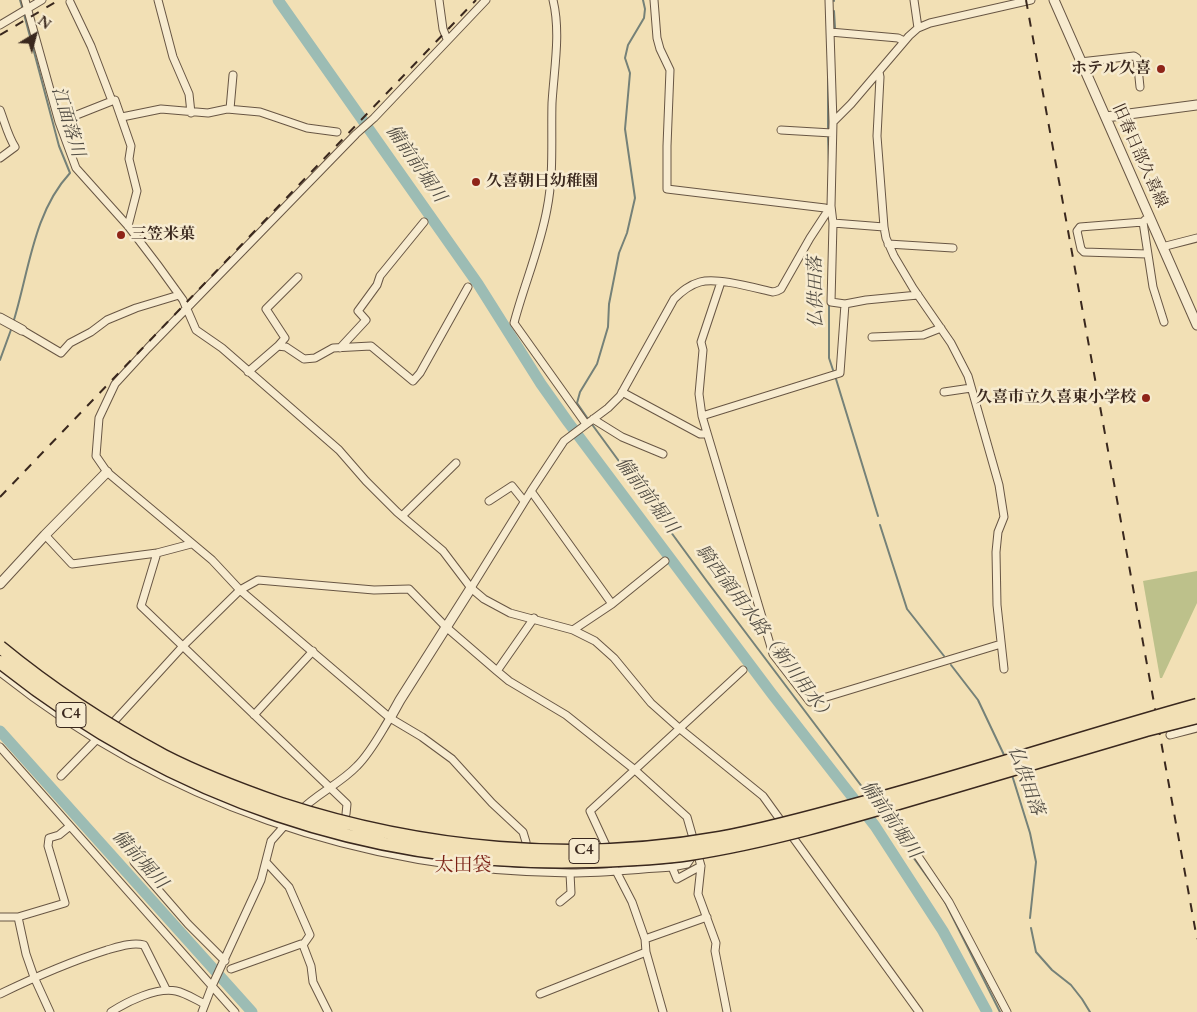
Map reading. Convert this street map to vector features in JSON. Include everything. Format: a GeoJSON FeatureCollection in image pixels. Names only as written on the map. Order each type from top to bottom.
{"type":"FeatureCollection","features":[{"type":"Feature","properties":{"kind":"highway","name":"C4"},"geometry":{"type":"LineString","coordinates":[[0,647],[50,686],[122,732],[165,757],[243,790],[352,825],[405,836],[514,850],[583,851],[645,848],[759,830],[923,787],[1197,705]]}},
{"type":"Feature","properties":{"kind":"highway","name":"C4"},"geometry":{"type":"LineString","coordinates":[[0,662],[52,702],[113,740],[168,770],[248,805],[303,824],[350,837],[401,847],[514,861],[562,862],[646,858],[720,849],[812,828],[1146,730],[1197,717]]}},
{"type":"Feature","properties":{"kind":"street"},"geometry":{"type":"LineString","coordinates":[[25,0],[59,122],[76,168],[128,226],[185,303],[196,330],[222,348],[339,450],[366,481],[402,516],[442,550],[471,588],[484,599],[510,613],[573,630],[595,641],[614,658],[651,703],[763,796],[919,1012]]}},
{"type":"Feature","properties":{"kind":"street"},"geometry":{"type":"LineString","coordinates":[[0,25],[42,0]]}},
{"type":"Feature","properties":{"kind":"street"},"geometry":{"type":"LineString","coordinates":[[158,0],[173,57],[189,94],[192,112]]}},
{"type":"Feature","properties":{"kind":"street"},"geometry":{"type":"LineString","coordinates":[[439,0],[443,29],[447,39]]}},
{"type":"Feature","properties":{"kind":"street"},"geometry":{"type":"LineString","coordinates":[[486,0],[115,384],[99,418],[96,456],[107,472],[212,560],[240,590],[313,650],[390,718],[422,737],[452,759],[492,803],[523,832],[526,842]]}},
{"type":"Feature","properties":{"kind":"street"},"geometry":{"type":"LineString","coordinates":[[553,0],[557,59],[552,103],[551,175],[541,235],[514,323],[586,424]]}},
{"type":"Feature","properties":{"kind":"street"},"geometry":{"type":"LineString","coordinates":[[654,0],[657,38],[670,70],[667,189],[830,208]]}},
{"type":"Feature","properties":{"kind":"street"},"geometry":{"type":"LineString","coordinates":[[830,0],[832,122],[830,208],[833,223],[831,302],[845,304],[918,295]]}},
{"type":"Feature","properties":{"kind":"street"},"geometry":{"type":"LineString","coordinates":[[914,0],[918,28]]}},
{"type":"Feature","properties":{"kind":"street"},"geometry":{"type":"LineString","coordinates":[[832,122],[847,108],[904,41],[918,28],[935,22],[1030,0]]}},
{"type":"Feature","properties":{"kind":"street","name":"旧春日部久喜線"},"geometry":{"type":"LineString","coordinates":[[1054,0],[1106,117],[1146,220],[1162,247],[1197,324]]}},
{"type":"Feature","properties":{"kind":"street"},"geometry":{"type":"LineString","coordinates":[[70,2],[91,46],[112,101]]}},
{"type":"Feature","properties":{"kind":"street"},"geometry":{"type":"LineString","coordinates":[[830,32],[898,38],[904,41]]}},
{"type":"Feature","properties":{"kind":"street"},"geometry":{"type":"LineString","coordinates":[[1080,62],[1134,56],[1137,58],[1140,87]]}},
{"type":"Feature","properties":{"kind":"street"},"geometry":{"type":"LineString","coordinates":[[879,72],[877,136],[884,228],[888,244],[918,295],[941,328],[968,376],[999,485],[1004,517],[998,532],[996,552],[996,605],[1004,669]]}},
{"type":"Feature","properties":{"kind":"street"},"geometry":{"type":"LineString","coordinates":[[230,109],[232,75]]}},
{"type":"Feature","properties":{"kind":"street"},"geometry":{"type":"LineString","coordinates":[[59,122],[115,100],[131,146],[129,160],[137,190],[128,226]]}},
{"type":"Feature","properties":{"kind":"street"},"geometry":{"type":"LineString","coordinates":[[1106,117],[1197,105]]}},
{"type":"Feature","properties":{"kind":"street"},"geometry":{"type":"LineString","coordinates":[[122,117],[161,109],[208,114],[230,109],[260,112],[307,128],[336,132]]}},
{"type":"Feature","properties":{"kind":"street"},"geometry":{"type":"LineString","coordinates":[[0,110],[9,138],[15,147],[0,158]]}},
{"type":"Feature","properties":{"kind":"street"},"geometry":{"type":"LineString","coordinates":[[781,130],[832,133]]}},
{"type":"Feature","properties":{"kind":"street"},"geometry":{"type":"LineString","coordinates":[[111,1012],[130,1001],[166,989],[179,991],[204,1008],[212,986],[261,880],[271,841],[308,802],[358,766],[390,718],[551,458],[570,435],[608,408],[622,392],[674,298],[686,288],[701,281],[721,282],[778,291],[830,208]]}},
{"type":"Feature","properties":{"kind":"street"},"geometry":{"type":"LineString","coordinates":[[1147,254],[1084,252],[1077,231],[1080,227],[1146,220],[1147,254],[1153,287],[1164,322]]}},
{"type":"Feature","properties":{"kind":"street"},"geometry":{"type":"LineString","coordinates":[[340,348],[366,320],[358,311],[376,286],[380,276],[424,222]]}},
{"type":"Feature","properties":{"kind":"street"},"geometry":{"type":"LineString","coordinates":[[833,223],[884,228]]}},
{"type":"Feature","properties":{"kind":"street"},"geometry":{"type":"LineString","coordinates":[[1162,247],[1197,238]]}},
{"type":"Feature","properties":{"kind":"street"},"geometry":{"type":"LineString","coordinates":[[888,244],[953,248]]}},
{"type":"Feature","properties":{"kind":"street"},"geometry":{"type":"LineString","coordinates":[[248,372],[285,338],[266,309],[298,276]]}},
{"type":"Feature","properties":{"kind":"street"},"geometry":{"type":"LineString","coordinates":[[721,282],[702,342],[699,394],[702,416],[773,654],[810,702],[1001,644]]}},
{"type":"Feature","properties":{"kind":"street"},"geometry":{"type":"LineString","coordinates":[[278,346],[286,347],[304,359],[316,358],[333,348],[372,346],[413,381],[420,373],[468,287]]}},
{"type":"Feature","properties":{"kind":"street"},"geometry":{"type":"LineString","coordinates":[[0,318],[61,353],[70,343],[91,332],[107,320],[136,308],[179,295]]}},
{"type":"Feature","properties":{"kind":"street"},"geometry":{"type":"LineString","coordinates":[[702,416],[840,373],[845,304]]}},
{"type":"Feature","properties":{"kind":"street"},"geometry":{"type":"LineString","coordinates":[[872,337],[923,335],[941,328]]}},
{"type":"Feature","properties":{"kind":"street"},"geometry":{"type":"LineString","coordinates":[[944,392],[971,388]]}},
{"type":"Feature","properties":{"kind":"street"},"geometry":{"type":"LineString","coordinates":[[622,392],[700,434],[707,434]]}},
{"type":"Feature","properties":{"kind":"street"},"geometry":{"type":"LineString","coordinates":[[593,419],[622,437],[663,454]]}},
{"type":"Feature","properties":{"kind":"street"},"geometry":{"type":"LineString","coordinates":[[402,516],[456,463]]}},
{"type":"Feature","properties":{"kind":"street"},"geometry":{"type":"LineString","coordinates":[[0,584],[107,472]]}},
{"type":"Feature","properties":{"kind":"street"},"geometry":{"type":"LineString","coordinates":[[489,501],[512,486],[524,501]]}},
{"type":"Feature","properties":{"kind":"street"},"geometry":{"type":"LineString","coordinates":[[531,491],[612,604]]}},
{"type":"Feature","properties":{"kind":"street"},"geometry":{"type":"LineString","coordinates":[[45,535],[72,564],[156,553],[191,544]]}},
{"type":"Feature","properties":{"kind":"street"},"geometry":{"type":"LineString","coordinates":[[156,553],[140,606],[347,804],[346,814]]}},
{"type":"Feature","properties":{"kind":"street"},"geometry":{"type":"LineString","coordinates":[[573,630],[612,604],[665,561]]}},
{"type":"Feature","properties":{"kind":"street"},"geometry":{"type":"LineString","coordinates":[[62,776],[183,646],[240,590],[258,580],[374,590],[409,589],[446,627],[509,681],[566,715],[635,770],[687,817],[701,866],[698,894],[716,942],[715,951],[727,1012]]}},
{"type":"Feature","properties":{"kind":"street"},"geometry":{"type":"LineString","coordinates":[[497,671],[534,618]]}},
{"type":"Feature","properties":{"kind":"street"},"geometry":{"type":"LineString","coordinates":[[254,715],[313,650]]}},
{"type":"Feature","properties":{"kind":"street"},"geometry":{"type":"LineString","coordinates":[[662,1012],[646,952],[645,939],[632,902],[590,812],[743,670]]}},
{"type":"Feature","properties":{"kind":"street"},"geometry":{"type":"LineString","coordinates":[[0,672],[58,716],[160,776],[228,806],[329,840],[375,851],[456,865],[568,873],[616,871],[687,864],[689,858],[697,851]]}},
{"type":"Feature","properties":{"kind":"street"},"geometry":{"type":"LineString","coordinates":[[1170,735],[1197,728]]}},
{"type":"Feature","properties":{"kind":"street"},"geometry":{"type":"LineString","coordinates":[[0,747],[235,1012]]}},
{"type":"Feature","properties":{"kind":"street"},"geometry":{"type":"LineString","coordinates":[[160,776],[168,762],[187,761]]}},
{"type":"Feature","properties":{"kind":"street"},"geometry":{"type":"LineString","coordinates":[[375,851],[380,824]]}},
{"type":"Feature","properties":{"kind":"street"},"geometry":{"type":"LineString","coordinates":[[0,918],[18,917],[64,903],[48,841],[49,838],[60,835],[70,826]]}},
{"type":"Feature","properties":{"kind":"street"},"geometry":{"type":"LineString","coordinates":[[902,834],[924,863],[948,902],[1007,1012]]}},
{"type":"Feature","properties":{"kind":"street"},"geometry":{"type":"LineString","coordinates":[[542,843],[542,848],[559,862],[568,873],[571,893],[560,902]]}},
{"type":"Feature","properties":{"kind":"street"},"geometry":{"type":"LineString","coordinates":[[134,862],[188,924],[225,961]]}},
{"type":"Feature","properties":{"kind":"street"},"geometry":{"type":"LineString","coordinates":[[266,862],[289,886],[293,893],[310,935],[304,945],[311,966],[313,982],[328,1012]]}},
{"type":"Feature","properties":{"kind":"street"},"geometry":{"type":"LineString","coordinates":[[672,866],[677,880],[701,866]]}},
{"type":"Feature","properties":{"kind":"street"},"geometry":{"type":"LineString","coordinates":[[18,917],[26,954],[50,1012]]}},
{"type":"Feature","properties":{"kind":"street"},"geometry":{"type":"LineString","coordinates":[[645,939],[707,917]]}},
{"type":"Feature","properties":{"kind":"street"},"geometry":{"type":"LineString","coordinates":[[0,994],[34,977],[86,957],[138,943],[144,944],[166,989]]}},
{"type":"Feature","properties":{"kind":"street"},"geometry":{"type":"LineString","coordinates":[[231,969],[301,944],[304,945]]}},
{"type":"Feature","properties":{"kind":"street"},"geometry":{"type":"LineString","coordinates":[[540,994],[646,952]]}},
{"type":"Feature","properties":{"kind":"green space"},"geometry":{"type":"Polygon","coordinates":[[[1197,571],[1197,603],[1162,678],[1160,678],[1143,581],[1197,571]]]}},
{"type":"Feature","properties":{"kind":"waterway","name":"江面落川"},"geometry":{"type":"LineString","coordinates":[[20,0],[23,10]]}},
{"type":"Feature","properties":{"kind":"waterway","name":"備前前堀川"},"geometry":{"type":"LineString","coordinates":[[278,0],[478,284],[541,384],[568,422],[772,694],[875,826],[943,931],[987,1012]]}},
{"type":"Feature","properties":{"kind":"waterway","name":"騎西領用水路（新川用水）"},"geometry":{"type":"LineString","coordinates":[[588,419],[577,403],[580,392],[597,364],[608,327],[609,304],[619,253],[627,233],[635,198],[625,129],[630,73],[625,58],[628,45],[644,18],[643,0]]}},
{"type":"Feature","properties":{"kind":"waterway","name":"仏供田落"},"geometry":{"type":"LineString","coordinates":[[834,11],[835,28]]}},
{"type":"Feature","properties":{"kind":"waterway","name":"江面落川"},"geometry":{"type":"LineString","coordinates":[[13,323],[40,225],[48,206],[70,173],[59,146],[24,14]]}},
{"type":"Feature","properties":{"kind":"waterway","name":"仏供田落"},"geometry":{"type":"LineString","coordinates":[[828,74],[828,128]]}},
{"type":"Feature","properties":{"kind":"waterway","name":"仏供田落"},"geometry":{"type":"LineString","coordinates":[[828,137],[829,167]]}},
{"type":"Feature","properties":{"kind":"waterway","name":"仏供田落"},"geometry":{"type":"LineString","coordinates":[[829,303],[829,358],[833,370]]}},
{"type":"Feature","properties":{"kind":"waterway","name":"江面落川"},"geometry":{"type":"LineString","coordinates":[[0,360],[12,327]]}},
{"type":"Feature","properties":{"kind":"waterway","name":"仏供田落"},"geometry":{"type":"LineString","coordinates":[[836,379],[878,516]]}},
{"type":"Feature","properties":{"kind":"waterway","name":"騎西領用水路（新川用水）"},"geometry":{"type":"LineString","coordinates":[[591,423],[706,580],[869,796]]}},
{"type":"Feature","properties":{"kind":"waterway","name":"仏供田落"},"geometry":{"type":"LineString","coordinates":[[880,525],[907,609],[944,656]]}},
{"type":"Feature","properties":{"kind":"waterway","name":"仏供田落"},"geometry":{"type":"LineString","coordinates":[[951,665],[978,700],[1005,757]]}},
{"type":"Feature","properties":{"kind":"waterway","name":"備前堀川"},"geometry":{"type":"LineString","coordinates":[[0,731],[252,1012]]}},
{"type":"Feature","properties":{"kind":"waterway","name":"仏供田落"},"geometry":{"type":"LineString","coordinates":[[1012,775],[1030,833],[1036,862],[1030,918]]}},
{"type":"Feature","properties":{"kind":"waterway","name":"騎西領用水路（新川用水）"},"geometry":{"type":"LineString","coordinates":[[882,814],[944,900],[1000,1012]]}},
{"type":"Feature","properties":{"kind":"waterway","name":"仏供田落"},"geometry":{"type":"LineString","coordinates":[[1031,928],[1036,952],[1052,970],[1071,985],[1090,1012]]}},
{"type":"Feature","properties":{"kind":"railway"},"geometry":{"type":"LineString","coordinates":[[0,35],[59,0]]}},
{"type":"Feature","properties":{"kind":"railway"},"geometry":{"type":"LineString","coordinates":[[0,497],[476,0]]}},
{"type":"Feature","properties":{"kind":"railway"},"geometry":{"type":"LineString","coordinates":[[1026,0],[1197,939]]}},
{"type":"Feature","properties":{"kind":"place","name":"ホテル久喜"},"geometry":{"type":"Point","coordinates":[1161,69]}},
{"type":"Feature","properties":{"kind":"place","name":"久喜朝日幼稚園"},"geometry":{"type":"Point","coordinates":[476,182]}},
{"type":"Feature","properties":{"kind":"place","name":"三笠米菓"},"geometry":{"type":"Point","coordinates":[121,235]}},
{"type":"Feature","properties":{"kind":"place","name":"久喜市立久喜東小学校"},"geometry":{"type":"Point","coordinates":[1146,398]}},
{"type":"Feature","properties":{"kind":"district","name":"太田袋"},"geometry":{"type":"Point","coordinates":[463,867]}}]}
